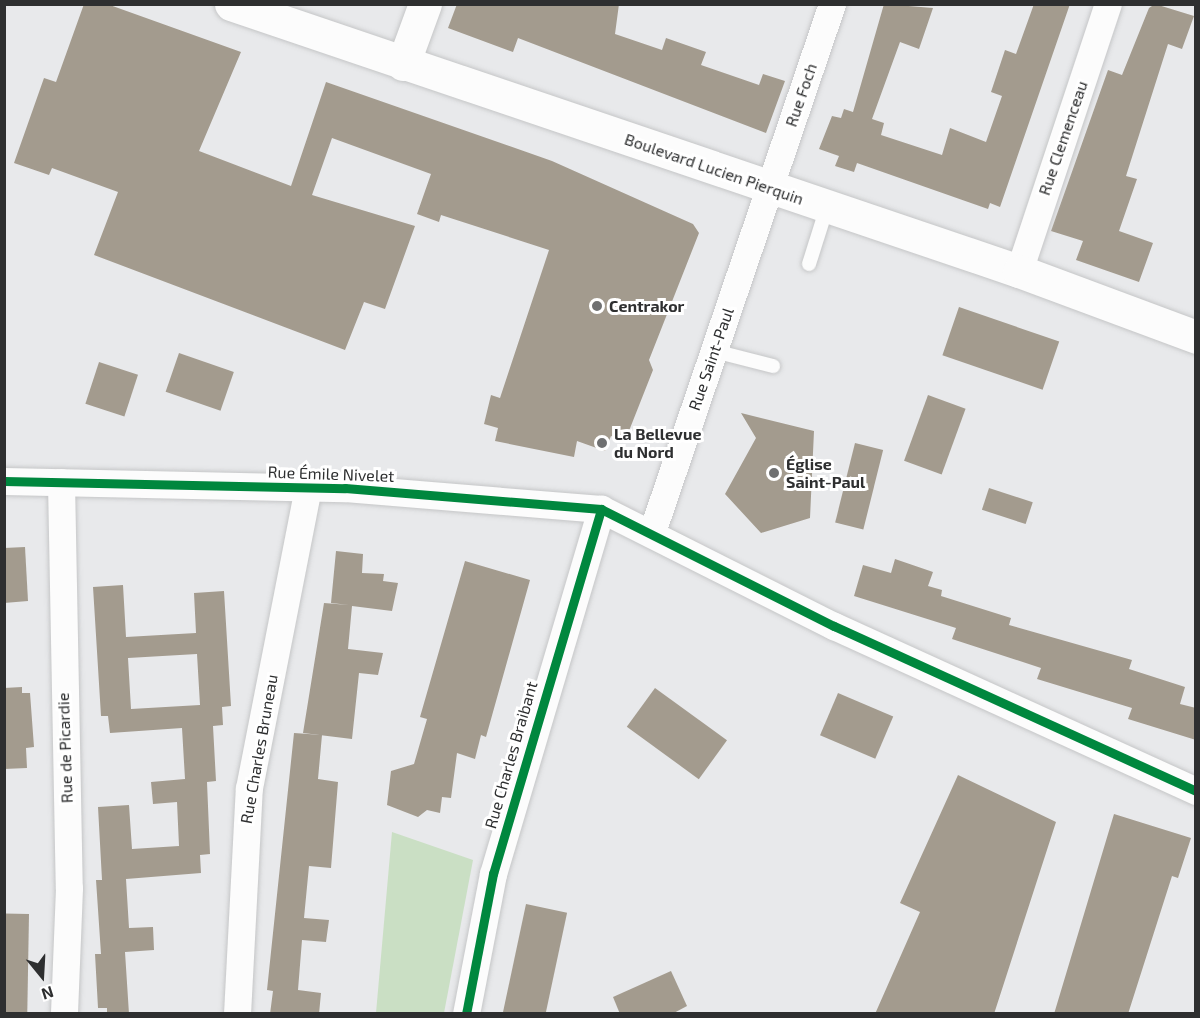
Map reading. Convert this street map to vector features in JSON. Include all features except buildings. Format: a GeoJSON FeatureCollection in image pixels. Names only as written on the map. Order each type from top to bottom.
{"type":"FeatureCollection","features":[{"type":"Feature","properties":{"kind":"main road","name":"Boulevard Lucien Pierquin"},"geometry":{"type":"LineString","coordinates":[[231,4],[1019,271],[1196,337]]}},
{"type":"Feature","properties":{"kind":"main road"},"geometry":{"type":"LineString","coordinates":[[403,64],[425,4]]}},
{"type":"Feature","properties":{"kind":"street","name":"Rue Foch"},"geometry":{"type":"LineString","coordinates":[[770,186],[832,4]]}},
{"type":"Feature","properties":{"kind":"street","name":"Rue Clemenceau"},"geometry":{"type":"LineString","coordinates":[[1019,271],[1108,4]]}},
{"type":"Feature","properties":{"kind":"street","name":"Rue Saint-Paul"},"geometry":{"type":"LineString","coordinates":[[652,531],[770,186]]}},
{"type":"Feature","properties":{"kind":"street","name":"Rue Émile Nivelet"},"geometry":{"type":"LineString","coordinates":[[4,481],[308,488],[601,508],[652,531],[834,626],[1196,791]]}},
{"type":"Feature","properties":{"kind":"street","name":"Rue de Picardie"},"geometry":{"type":"LineString","coordinates":[[61,482],[69,888],[64,1014]]}},
{"type":"Feature","properties":{"kind":"street","name":"Rue Charles Bruneau"},"geometry":{"type":"LineString","coordinates":[[237,1014],[249,788],[308,488]]}},
{"type":"Feature","properties":{"kind":"street","name":"Rue Charles Braibant"},"geometry":{"type":"LineString","coordinates":[[466,1014],[493,874],[601,508]]}},
{"type":"Feature","properties":{"kind":"lane"},"geometry":{"type":"LineString","coordinates":[[809,264],[827,207]]}},
{"type":"Feature","properties":{"kind":"lane"},"geometry":{"type":"LineString","coordinates":[[714,351],[773,366]]}},
{"type":"Feature","properties":{"kind":"green space"},"geometry":{"type":"Polygon","coordinates":[[[392,832],[473,860],[444,1013],[376,1013],[392,832]]]}},
{"type":"Feature","properties":{"kind":"cycle path"},"geometry":{"type":"LineString","coordinates":[[4,481],[345,488],[601,509],[834,626],[1196,791]]}},
{"type":"Feature","properties":{"kind":"cycle path"},"geometry":{"type":"LineString","coordinates":[[466,1014],[493,874],[601,509]]}},
{"type":"Feature","properties":{"kind":"place","name":"Centrakor"},"geometry":{"type":"Point","coordinates":[597,306]}},
{"type":"Feature","properties":{"kind":"place","name":"La Bellevue du Nord"},"geometry":{"type":"Point","coordinates":[602,443]}},
{"type":"Feature","properties":{"kind":"place","name":"Église Saint-Paul"},"geometry":{"type":"Point","coordinates":[774,473]}}]}
